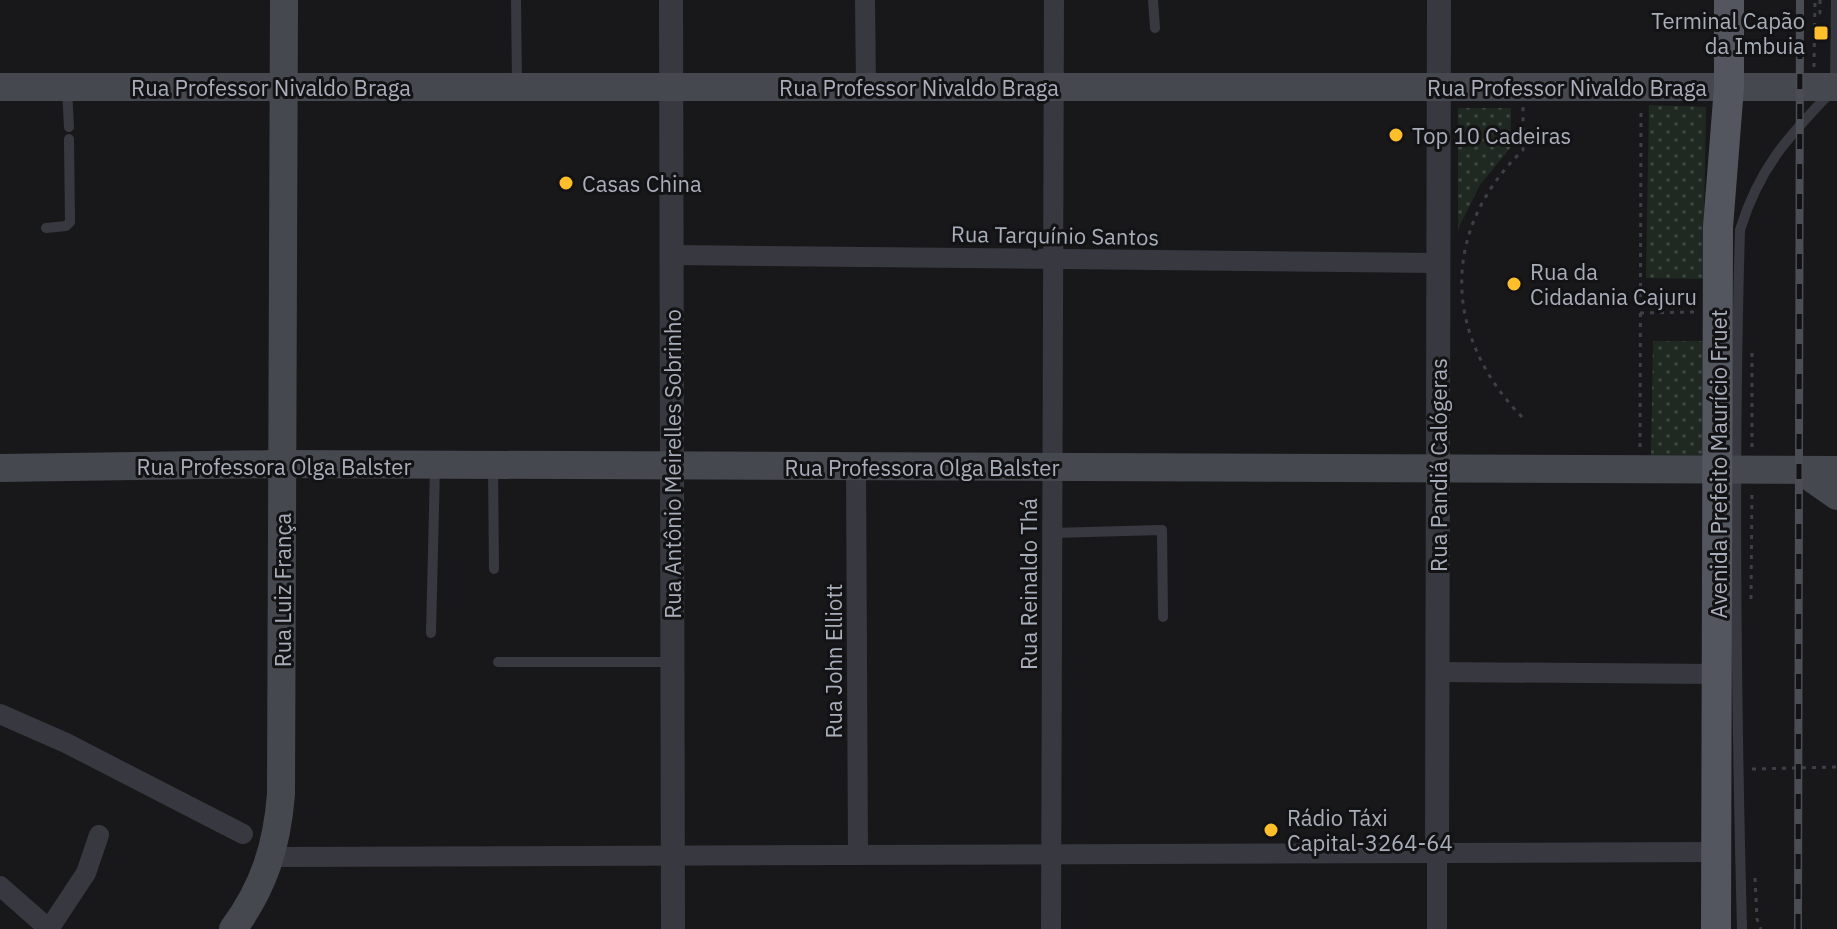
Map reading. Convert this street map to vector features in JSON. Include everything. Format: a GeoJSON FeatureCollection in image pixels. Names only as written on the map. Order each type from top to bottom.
{"type":"FeatureCollection","features":[{"type":"Feature","properties":{"kind":"main road","name":"Rua Luiz França"},"geometry":{"type":"LineString","coordinates":[[233,929],[250,905],[272,857],[281,794],[284,0]]}},
{"type":"Feature","properties":{"kind":"main road","name":"Avenida Prefeito Maurício Fruet"},"geometry":{"type":"LineString","coordinates":[[1716,929],[1717,674],[1736,470],[1718,312],[1718,227],[1729,87],[1729,0]]}},
{"type":"Feature","properties":{"kind":"main road","name":"Rua Professor Nivaldo Braga"},"geometry":{"type":"LineString","coordinates":[[0,87],[1837,88]]}},
{"type":"Feature","properties":{"kind":"main road","name":"Rua Professora Olga Balster"},"geometry":{"type":"LineString","coordinates":[[0,468],[282,464],[1837,470]]}},
{"type":"Feature","properties":{"kind":"main road"},"geometry":{"type":"LineString","coordinates":[[1800,470],[1837,496]]}},
{"type":"Feature","properties":{"kind":"street","name":"Rua Antônio Meirelles Sobrinho"},"geometry":{"type":"LineString","coordinates":[[671,0],[671,929]]}},
{"type":"Feature","properties":{"kind":"street"},"geometry":{"type":"LineString","coordinates":[[865,0],[866,87]]}},
{"type":"Feature","properties":{"kind":"street","name":"Rua Reinaldo Thá"},"geometry":{"type":"LineString","coordinates":[[1051,929],[1054,0]]}},
{"type":"Feature","properties":{"kind":"street","name":"Rua Pandiá Calógeras"},"geometry":{"type":"LineString","coordinates":[[1437,929],[1439,0]]}},
{"type":"Feature","properties":{"kind":"street","name":"Rua Tarquínio Santos"},"geometry":{"type":"LineString","coordinates":[[672,255],[1438,263]]}},
{"type":"Feature","properties":{"kind":"street","name":"Rua John Elliott"},"geometry":{"type":"LineString","coordinates":[[856,467],[858,855]]}},
{"type":"Feature","properties":{"kind":"street"},"geometry":{"type":"LineString","coordinates":[[1437,672],[1717,674]]}},
{"type":"Feature","properties":{"kind":"street"},"geometry":{"type":"LineString","coordinates":[[0,714],[66,743],[243,834]]}},
{"type":"Feature","properties":{"kind":"street"},"geometry":{"type":"LineString","coordinates":[[0,886],[49,929],[86,873],[99,835]]}},
{"type":"Feature","properties":{"kind":"street"},"geometry":{"type":"LineString","coordinates":[[272,857],[1716,852]]}},
{"type":"Feature","properties":{"kind":"lane"},"geometry":{"type":"LineString","coordinates":[[516,0],[517,87]]}},
{"type":"Feature","properties":{"kind":"lane"},"geometry":{"type":"LineString","coordinates":[[1153,0],[1155,28]]}},
{"type":"Feature","properties":{"kind":"lane"},"geometry":{"type":"LineString","coordinates":[[1742,929],[1736,470],[1740,230],[1762,174],[1801,124],[1837,88],[1836,0]]}},
{"type":"Feature","properties":{"kind":"lane"},"geometry":{"type":"LineString","coordinates":[[67,87],[69,127]]}},
{"type":"Feature","properties":{"kind":"lane"},"geometry":{"type":"LineString","coordinates":[[46,228],[66,226],[70,222],[69,139]]}},
{"type":"Feature","properties":{"kind":"lane"},"geometry":{"type":"LineString","coordinates":[[431,633],[435,465]]}},
{"type":"Feature","properties":{"kind":"lane"},"geometry":{"type":"LineString","coordinates":[[493,465],[494,569]]}},
{"type":"Feature","properties":{"kind":"lane"},"geometry":{"type":"LineString","coordinates":[[1052,533],[1162,530],[1163,617]]}},
{"type":"Feature","properties":{"kind":"lane"},"geometry":{"type":"LineString","coordinates":[[498,662],[672,662]]}},
{"type":"Feature","properties":{"kind":"path"},"geometry":{"type":"LineString","coordinates":[[1817,0],[1820,13],[1826,13]]}},
{"type":"Feature","properties":{"kind":"path"},"geometry":{"type":"LineString","coordinates":[[1814,67],[1817,0]]}},
{"type":"Feature","properties":{"kind":"path"},"geometry":{"type":"LineString","coordinates":[[1522,417],[1503,397],[1476,353],[1465,317],[1462,279],[1467,243],[1482,202],[1507,166],[1523,150],[1523,87]]}},
{"type":"Feature","properties":{"kind":"path"},"geometry":{"type":"LineString","coordinates":[[1640,469],[1641,87]]}},
{"type":"Feature","properties":{"kind":"path"},"geometry":{"type":"LineString","coordinates":[[1640,313],[1718,312]]}},
{"type":"Feature","properties":{"kind":"path"},"geometry":{"type":"LineString","coordinates":[[1751,612],[1736,470],[1752,346]]}},
{"type":"Feature","properties":{"kind":"path"},"geometry":{"type":"LineString","coordinates":[[1738,770],[1837,767]]}},
{"type":"Feature","properties":{"kind":"path"},"geometry":{"type":"LineString","coordinates":[[1755,874],[1757,919],[1761,929]]}},
{"type":"Feature","properties":{"kind":"shaded area"},"geometry":{"type":"Polygon","coordinates":[[[1649,105],[1706,107],[1703,279],[1646,278],[1649,105]]]}},
{"type":"Feature","properties":{"kind":"shaded area"},"geometry":{"type":"Polygon","coordinates":[[[1458,108],[1511,108],[1511,147],[1480,185],[1458,229],[1458,108]]]}},
{"type":"Feature","properties":{"kind":"shaded area"},"geometry":{"type":"Polygon","coordinates":[[[1653,341],[1711,341],[1709,455],[1651,455],[1653,341]]]}},
{"type":"Feature","properties":{"kind":"railway"},"geometry":{"type":"LineString","coordinates":[[1798,929],[1800,0]]}},
{"type":"Feature","properties":{"kind":"place","name":"Terminal Capão da Imbuia"},"geometry":{"type":"Point","coordinates":[1821,33]}},
{"type":"Feature","properties":{"kind":"place","name":"Top 10 Cadeiras"},"geometry":{"type":"Point","coordinates":[1396,135]}},
{"type":"Feature","properties":{"kind":"place","name":"Casas China"},"geometry":{"type":"Point","coordinates":[566,183]}},
{"type":"Feature","properties":{"kind":"place","name":"Rua da Cidadania Cajuru"},"geometry":{"type":"Point","coordinates":[1514,284]}},
{"type":"Feature","properties":{"kind":"place","name":"Rádio Táxi Capital-3264-64"},"geometry":{"type":"Point","coordinates":[1271,830]}}]}
